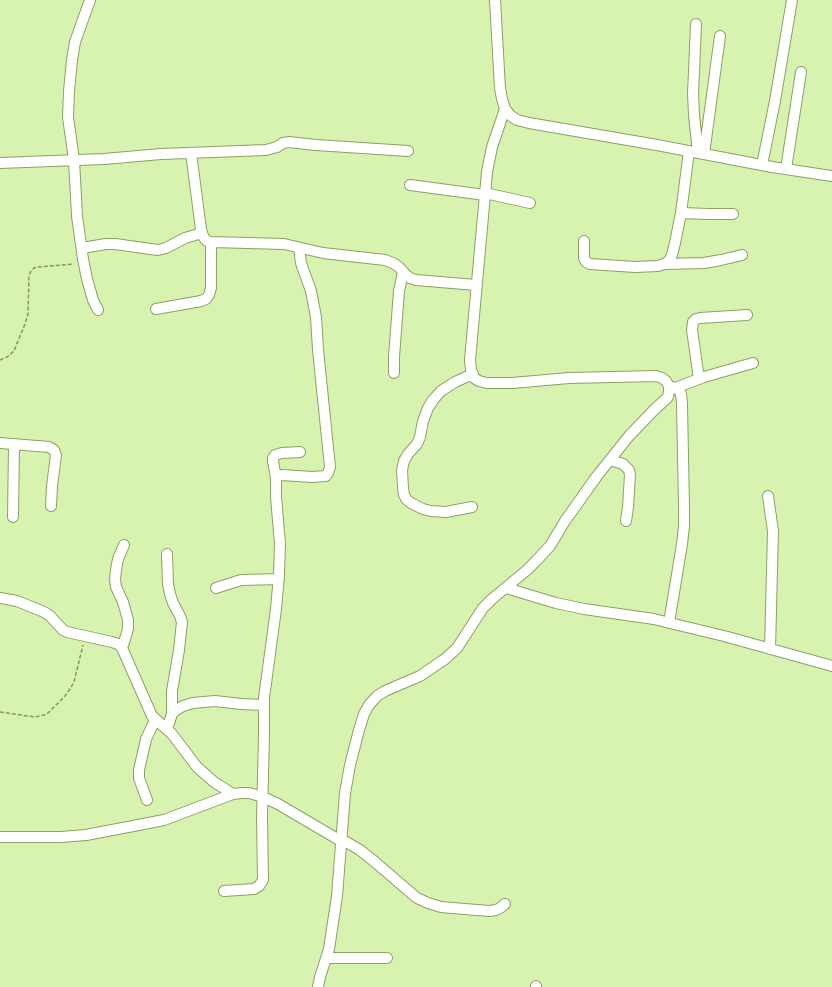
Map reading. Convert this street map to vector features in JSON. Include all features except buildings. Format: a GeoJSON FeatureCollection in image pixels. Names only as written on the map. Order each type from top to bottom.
{"type":"FeatureCollection","features":[{"type":"Feature","properties":{"kind":"street"},"geometry":{"type":"LineString","coordinates":[[90,0],[75,42],[71,68],[68,118],[74,160],[78,216],[86,279],[98,310]]}},
{"type":"Feature","properties":{"kind":"street"},"geometry":{"type":"LineString","coordinates":[[496,0],[500,88],[505,109],[517,120],[762,165],[832,176]]}},
{"type":"Feature","properties":{"kind":"street"},"geometry":{"type":"LineString","coordinates":[[762,165],[775,102],[792,0]]}},
{"type":"Feature","properties":{"kind":"street"},"geometry":{"type":"LineString","coordinates":[[696,24],[694,115],[697,153]]}},
{"type":"Feature","properties":{"kind":"street"},"geometry":{"type":"LineString","coordinates":[[584,242],[584,258],[586,262],[590,264],[635,267],[658,266],[669,261],[672,256],[681,213],[697,153],[720,36]]}},
{"type":"Feature","properties":{"kind":"street"},"geometry":{"type":"LineString","coordinates":[[786,169],[802,72]]}},
{"type":"Feature","properties":{"kind":"street"},"geometry":{"type":"LineString","coordinates":[[505,109],[492,147],[487,172],[476,285],[470,360],[471,370],[474,378],[487,383],[512,383],[569,378],[656,376],[662,378],[672,387],[679,390],[682,404],[684,514],[682,544],[669,623]]}},
{"type":"Feature","properties":{"kind":"street"},"geometry":{"type":"LineString","coordinates":[[0,163],[104,159],[230,150],[266,150],[289,142],[408,151]]}},
{"type":"Feature","properties":{"kind":"street"},"geometry":{"type":"LineString","coordinates":[[191,153],[204,239],[211,242],[284,244],[323,253],[385,260],[393,263],[410,278],[416,280],[476,285]]}},
{"type":"Feature","properties":{"kind":"street"},"geometry":{"type":"LineString","coordinates":[[410,185],[485,194],[530,203]]}},
{"type":"Feature","properties":{"kind":"street"},"geometry":{"type":"LineString","coordinates":[[681,213],[733,214]]}},
{"type":"Feature","properties":{"kind":"street"},"geometry":{"type":"LineString","coordinates":[[82,248],[110,244],[158,250],[166,248],[185,238],[202,233]]}},
{"type":"Feature","properties":{"kind":"street"},"geometry":{"type":"LineString","coordinates":[[156,309],[206,299],[211,288],[211,242]]}},
{"type":"Feature","properties":{"kind":"street"},"geometry":{"type":"LineString","coordinates":[[276,478],[282,475],[312,477],[326,476],[330,467],[316,317],[311,291],[301,263],[299,248]]}},
{"type":"Feature","properties":{"kind":"street"},"geometry":{"type":"LineString","coordinates":[[664,264],[710,262],[742,255]]}},
{"type":"Feature","properties":{"kind":"street"},"geometry":{"type":"LineString","coordinates":[[394,373],[398,299],[402,272]]}},
{"type":"Feature","properties":{"kind":"street"},"geometry":{"type":"LineString","coordinates":[[699,379],[692,330],[693,322],[700,318],[747,315]]}},
{"type":"Feature","properties":{"kind":"street"},"geometry":{"type":"LineString","coordinates":[[318,987],[326,958],[337,896],[345,793],[350,765],[360,725],[369,705],[377,696],[385,691],[420,676],[445,659],[457,648],[483,608],[537,560],[550,546],[565,521],[597,476],[629,436],[668,396],[672,387],[753,363]]}},
{"type":"Feature","properties":{"kind":"street"},"geometry":{"type":"LineString","coordinates":[[472,507],[446,512],[423,509],[411,503],[404,495],[402,488],[402,470],[408,454],[417,444],[423,421],[433,400],[441,391],[455,382],[473,374]]}},
{"type":"Feature","properties":{"kind":"street"},"geometry":{"type":"LineString","coordinates":[[0,443],[49,447],[54,450],[56,455],[51,506]]}},
{"type":"Feature","properties":{"kind":"street"},"geometry":{"type":"LineString","coordinates":[[13,517],[14,444]]}},
{"type":"Feature","properties":{"kind":"street"},"geometry":{"type":"LineString","coordinates":[[224,891],[254,889],[261,884],[262,880],[265,684],[276,610],[280,544],[276,478],[273,458],[275,455],[282,453],[300,452]]}},
{"type":"Feature","properties":{"kind":"street"},"geometry":{"type":"LineString","coordinates":[[610,460],[623,464],[629,470],[630,475],[626,520]]}},
{"type":"Feature","properties":{"kind":"street"},"geometry":{"type":"LineString","coordinates":[[768,496],[773,531],[770,649]]}},
{"type":"Feature","properties":{"kind":"street"},"geometry":{"type":"LineString","coordinates":[[122,648],[128,628],[128,620],[115,579],[118,559],[124,545]]}},
{"type":"Feature","properties":{"kind":"street"},"geometry":{"type":"LineString","coordinates":[[167,554],[168,584],[170,594],[182,622],[172,691],[172,714],[167,728]]}},
{"type":"Feature","properties":{"kind":"street"},"geometry":{"type":"LineString","coordinates":[[216,588],[241,580],[279,579]]}},
{"type":"Feature","properties":{"kind":"street"},"geometry":{"type":"LineString","coordinates":[[506,588],[556,603],[619,615],[654,619],[724,636],[832,666]]}},
{"type":"Feature","properties":{"kind":"street"},"geometry":{"type":"LineString","coordinates":[[0,598],[17,601],[44,612],[50,616],[63,630],[72,634],[118,644],[122,648],[149,710],[155,720],[167,728],[197,767],[214,782],[233,794]]}},
{"type":"Feature","properties":{"kind":"street"},"geometry":{"type":"LineString","coordinates":[[172,714],[183,706],[192,703],[215,701],[241,704],[264,704]]}},
{"type":"Feature","properties":{"kind":"street"},"geometry":{"type":"LineString","coordinates":[[147,800],[139,778],[139,770],[146,739],[155,720]]}},
{"type":"Feature","properties":{"kind":"street"},"geometry":{"type":"LineString","coordinates":[[0,837],[61,837],[86,835],[164,820],[233,794],[249,793],[263,797],[360,850],[413,894],[428,903],[441,907],[489,911],[496,910],[505,904]]}},
{"type":"Feature","properties":{"kind":"street"},"geometry":{"type":"LineString","coordinates":[[326,958],[388,958]]}},
{"type":"Feature","properties":{"kind":"path"},"geometry":{"type":"LineString","coordinates":[[0,360],[7,357],[14,350],[25,324],[28,314],[29,276],[31,271],[38,267],[84,264]]}},
{"type":"Feature","properties":{"kind":"path"},"geometry":{"type":"LineString","coordinates":[[0,712],[35,717],[44,715],[48,712],[70,689],[74,682],[85,636]]}}]}
